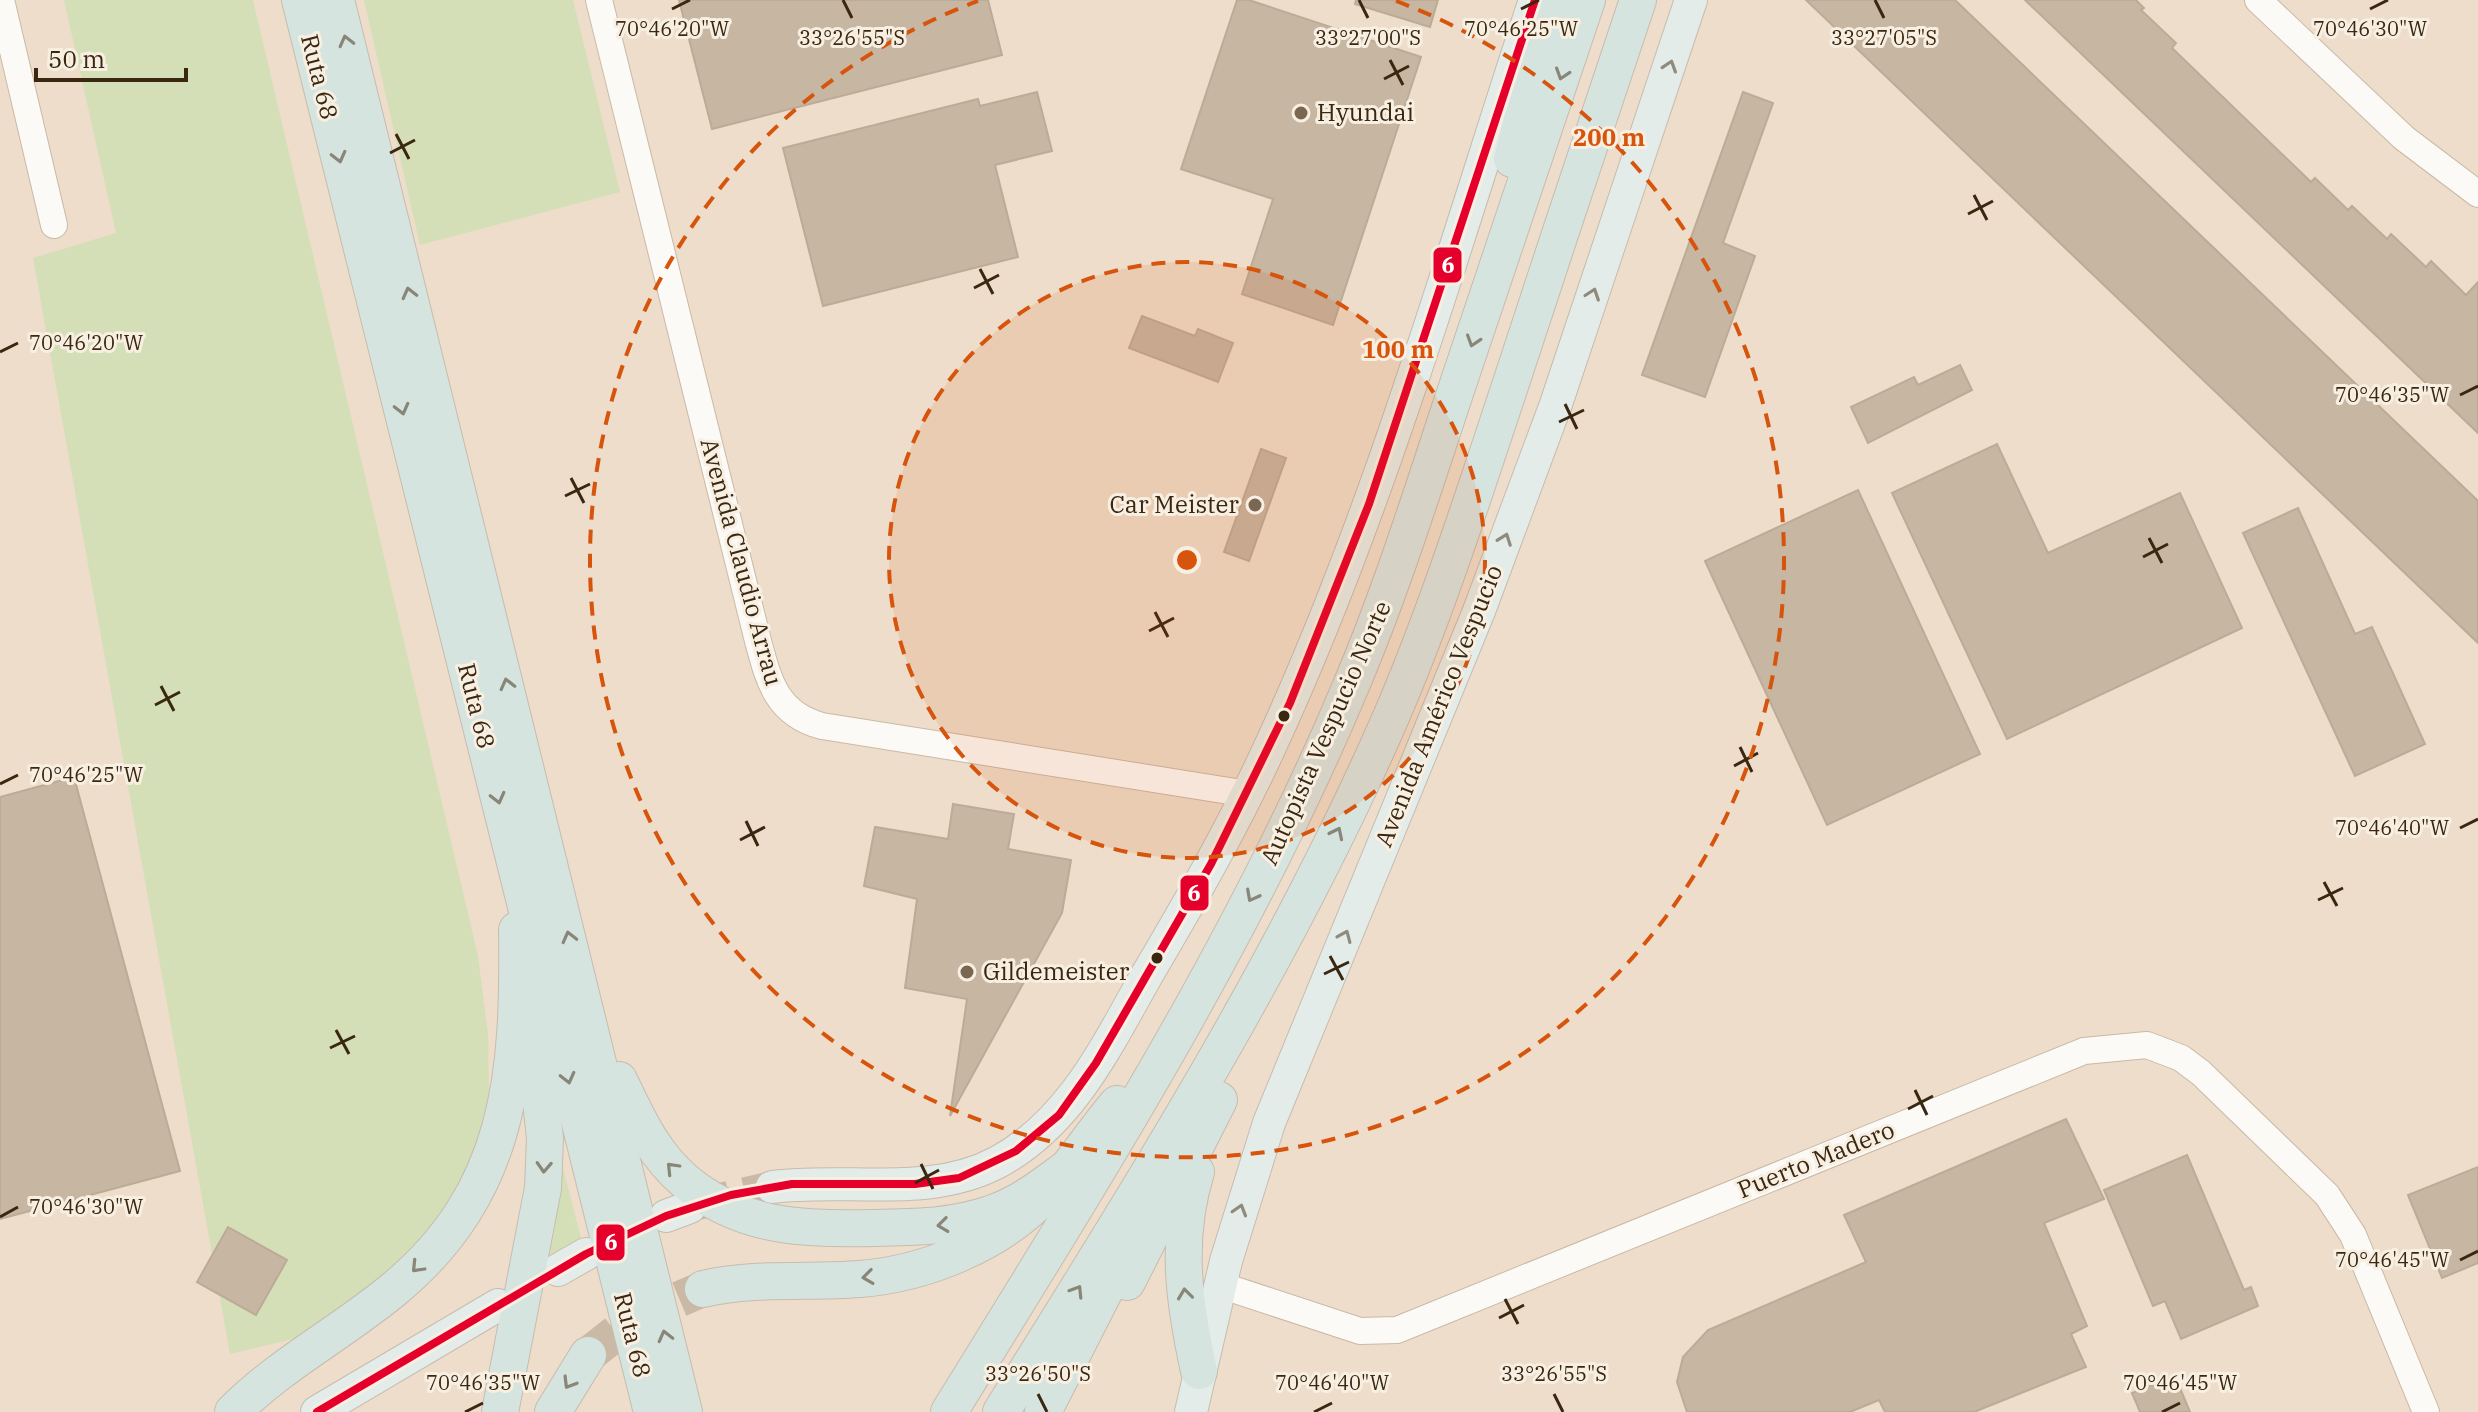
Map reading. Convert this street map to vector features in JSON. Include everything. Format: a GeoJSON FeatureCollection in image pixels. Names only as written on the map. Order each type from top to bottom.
{"type":"FeatureCollection","features":[{"type":"Feature","properties":{"kind":"highway","name":"Ruta 68"},"geometry":{"type":"LineString","coordinates":[[300,0],[652,1412]]}},
{"type":"Feature","properties":{"kind":"highway","name":"Ruta 68"},"geometry":{"type":"LineString","coordinates":[[336,0],[588,1012],[684,1412]]}},
{"type":"Feature","properties":{"kind":"highway"},"geometry":{"type":"LineString","coordinates":[[1497,267],[1516,138],[1552,0]]}},
{"type":"Feature","properties":{"kind":"highway","name":"Autopista Vespucio Norte"},"geometry":{"type":"LineString","coordinates":[[949,1412],[1112,1150],[1263,875],[1349,691],[1405,545],[1587,0]]}},
{"type":"Feature","properties":{"kind":"highway","name":"Autopista Vespucio Norte"},"geometry":{"type":"LineString","coordinates":[[1001,1412],[1188,1109],[1337,835],[1419,648],[1638,0]]}},
{"type":"Feature","properties":{"kind":"highway"},"geometry":{"type":"LineString","coordinates":[[1574,189],[1658,0]]}},
{"type":"Feature","properties":{"kind":"highway"},"geometry":{"type":"LineString","coordinates":[[233,1412],[288,1364],[394,1290],[443,1238],[476,1188],[499,1134],[513,1075],[518,1023],[516,867]]}},
{"type":"Feature","properties":{"kind":"highway"},"geometry":{"type":"LineString","coordinates":[[500,1412],[539,1215],[544,1161],[541,1097],[516,867]]}},
{"type":"Feature","properties":{"kind":"highway"},"geometry":{"type":"LineString","coordinates":[[1199,1371],[1181,1263],[1193,1183],[1249,1001]]}},
{"type":"Feature","properties":{"kind":"highway"},"geometry":{"type":"LineString","coordinates":[[588,1012],[641,1126],[660,1156],[701,1193],[751,1219],[800,1229],[949,1224],[1012,1205],[1063,1171]]}},
{"type":"Feature","properties":{"kind":"highway"},"geometry":{"type":"LineString","coordinates":[[1043,1412],[1137,1224],[1237,1039]]}},
{"type":"Feature","properties":{"kind":"highway"},"geometry":{"type":"LineString","coordinates":[[703,1289],[738,1282],[864,1279],[924,1266],[969,1248],[1010,1223],[1038,1201],[1173,1040]]}},
{"type":"Feature","properties":{"kind":"highway"},"geometry":{"type":"LineString","coordinates":[[1070,1412],[1094,1349],[1218,1101]]}},
{"type":"Feature","properties":{"kind":"highway"},"geometry":{"type":"LineString","coordinates":[[553,1412],[588,1355]]}},
{"type":"Feature","properties":{"kind":"main road"},"geometry":{"type":"LineString","coordinates":[[772,1187],[830,1181],[942,1182],[997,1163],[1039,1135],[1068,1104],[1096,1063],[1248,794],[1310,655],[1369,504],[1535,0]]}},
{"type":"Feature","properties":{"kind":"main road","name":"Avenida Américo Vespucio"},"geometry":{"type":"LineString","coordinates":[[1191,1412],[1220,1285],[1257,1157],[1293,1059],[1479,611],[1556,404],[1691,0]]}},
{"type":"Feature","properties":{"kind":"main road"},"geometry":{"type":"LineString","coordinates":[[558,1270],[586,1254]]}},
{"type":"Feature","properties":{"kind":"main road"},"geometry":{"type":"LineString","coordinates":[[317,1412],[498,1305]]}},
{"type":"Feature","properties":{"kind":"street"},"geometry":{"type":"LineString","coordinates":[[1,0],[54,225]]}},
{"type":"Feature","properties":{"kind":"street","name":"Avenida Claudio Arrau"},"geometry":{"type":"LineString","coordinates":[[599,0],[758,641],[777,699],[805,722],[822,726],[1248,794]]}},
{"type":"Feature","properties":{"kind":"street"},"geometry":{"type":"LineString","coordinates":[[2258,0],[2404,138],[2478,194]]}},
{"type":"Feature","properties":{"kind":"street","name":"Puerto Madero"},"geometry":{"type":"LineString","coordinates":[[1220,1285],[1360,1331],[1397,1330],[2084,1051],[2147,1045],[2165,1050],[2201,1073],[2335,1204],[2353,1235],[2426,1412]]}},
{"type":"Feature","properties":{"kind":"green space"},"geometry":{"type":"Polygon","coordinates":[[[64,0],[253,0],[478,956],[488,1034],[489,1096],[477,1156],[426,1247],[331,1330],[230,1354],[33,258],[116,233],[64,0]]]}},
{"type":"Feature","properties":{"kind":"green space"},"geometry":{"type":"Polygon","coordinates":[[[364,0],[573,0],[620,192],[420,245],[364,0]]]}},
{"type":"Feature","properties":{"kind":"green space"},"geometry":{"type":"Polygon","coordinates":[[[556,1140],[581,1238],[543,1259],[556,1140]]]}},
{"type":"Feature","properties":{"kind":"building"},"geometry":{"type":"Polygon","coordinates":[[[679,0],[988,0],[1002,55],[712,129],[679,0]]]}},
{"type":"Feature","properties":{"kind":"building","name":"Hyundai"},"geometry":{"type":"Polygon","coordinates":[[[1237,0],[1249,0],[1421,57],[1333,325],[1242,294],[1273,199],[1181,169],[1237,0]]]}},
{"type":"Feature","properties":{"kind":"building"},"geometry":{"type":"Polygon","coordinates":[[[1356,0],[1438,0],[1430,27],[1355,4],[1356,0]]]}},
{"type":"Feature","properties":{"kind":"building"},"geometry":{"type":"Polygon","coordinates":[[[1806,0],[1955,0],[2478,501],[2478,643],[1806,0]]]}},
{"type":"Feature","properties":{"kind":"building"},"geometry":{"type":"Polygon","coordinates":[[[2025,0],[2136,0],[2144,8],[2141,10],[2176,43],[2172,48],[2311,182],[2315,178],[2348,210],[2352,206],[2387,239],[2391,234],[2426,267],[2431,261],[2466,295],[2478,282],[2478,433],[2025,0]]]}},
{"type":"Feature","properties":{"kind":"building"},"geometry":{"type":"Polygon","coordinates":[[[1037,92],[1052,151],[995,165],[1018,257],[823,306],[783,148],[978,99],[980,106],[1037,92]]]}},
{"type":"Feature","properties":{"kind":"building"},"geometry":{"type":"Polygon","coordinates":[[[1743,92],[1773,103],[1723,243],[1755,256],[1705,397],[1642,375],[1743,92]]]}},
{"type":"Feature","properties":{"kind":"building"},"geometry":{"type":"Polygon","coordinates":[[[1142,316],[1195,336],[1198,329],[1233,343],[1218,382],[1129,348],[1142,316]]]}},
{"type":"Feature","properties":{"kind":"building"},"geometry":{"type":"Polygon","coordinates":[[[1960,365],[1972,390],[1868,443],[1851,407],[1914,377],[1918,385],[1960,365]]]}},
{"type":"Feature","properties":{"kind":"building"},"geometry":{"type":"Polygon","coordinates":[[[1997,444],[2048,553],[2180,493],[2242,628],[2007,739],[1892,493],[1997,444]]]}},
{"type":"Feature","properties":{"kind":"building","name":"Car Meister"},"geometry":{"type":"Polygon","coordinates":[[[1261,449],[1286,458],[1249,561],[1224,552],[1261,449]]]}},
{"type":"Feature","properties":{"kind":"building"},"geometry":{"type":"Polygon","coordinates":[[[1858,490],[1980,754],[1827,825],[1705,561],[1858,490]]]}},
{"type":"Feature","properties":{"kind":"building"},"geometry":{"type":"Polygon","coordinates":[[[2298,508],[2355,634],[2372,627],[2425,744],[2355,776],[2243,533],[2298,508]]]}},
{"type":"Feature","properties":{"kind":"building"},"geometry":{"type":"Polygon","coordinates":[[[74,777],[180,1171],[0,1219],[0,797],[74,777]]]}},
{"type":"Feature","properties":{"kind":"building","name":"Gildemeister"},"geometry":{"type":"Polygon","coordinates":[[[953,804],[1014,814],[1008,849],[1071,860],[1062,913],[950,1116],[967,999],[905,988],[917,899],[864,886],[875,827],[948,839],[953,804]]]}},
{"type":"Feature","properties":{"kind":"building"},"geometry":{"type":"Polygon","coordinates":[[[2066,1119],[2104,1199],[2044,1223],[2087,1326],[2071,1334],[2086,1367],[1974,1412],[1885,1412],[1879,1400],[1850,1412],[1687,1412],[1677,1382],[1683,1357],[1708,1330],[1866,1262],[1844,1215],[2066,1119]]]}},
{"type":"Feature","properties":{"kind":"building"},"geometry":{"type":"Polygon","coordinates":[[[2187,1155],[2244,1290],[2251,1287],[2258,1306],[2181,1339],[2165,1301],[2153,1306],[2104,1190],[2187,1155]]]}},
{"type":"Feature","properties":{"kind":"building"},"geometry":{"type":"Polygon","coordinates":[[[2478,1167],[2478,1263],[2442,1278],[2408,1195],[2478,1167]]]}},
{"type":"Feature","properties":{"kind":"building"},"geometry":{"type":"Polygon","coordinates":[[[228,1227],[287,1260],[256,1315],[197,1282],[228,1227]]]}},
{"type":"Feature","properties":{"kind":"building"},"geometry":{"type":"Polygon","coordinates":[[[2175,1376],[2190,1412],[2140,1412],[2132,1393],[2175,1376]]]}},
{"type":"Feature","properties":{"kind":"tunnel"},"geometry":{"type":"LineString","coordinates":[[698,1204],[772,1187]]}},
{"type":"Feature","properties":{"kind":"tunnel"},"geometry":{"type":"LineString","coordinates":[[588,1355],[635,1318],[703,1289]]}},
{"type":"Feature","properties":{"kind":"transit line","name":"6"},"geometry":{"type":"LineString","coordinates":[[317,1412],[586,1254],[666,1216],[731,1195],[792,1184],[915,1184],[959,1178],[1016,1151],[1059,1115],[1096,1063],[1211,864],[1290,703],[1369,504],[1535,0]]}},
{"type":"Feature","properties":{"kind":"place","name":"Hyundai"},"geometry":{"type":"Point","coordinates":[1301,113]}},
{"type":"Feature","properties":{"kind":"place","name":"Car Meister"},"geometry":{"type":"Point","coordinates":[1255,505]}},
{"type":"Feature","properties":{"kind":"place","name":"Gildemeister"},"geometry":{"type":"Point","coordinates":[967,972]}}]}
